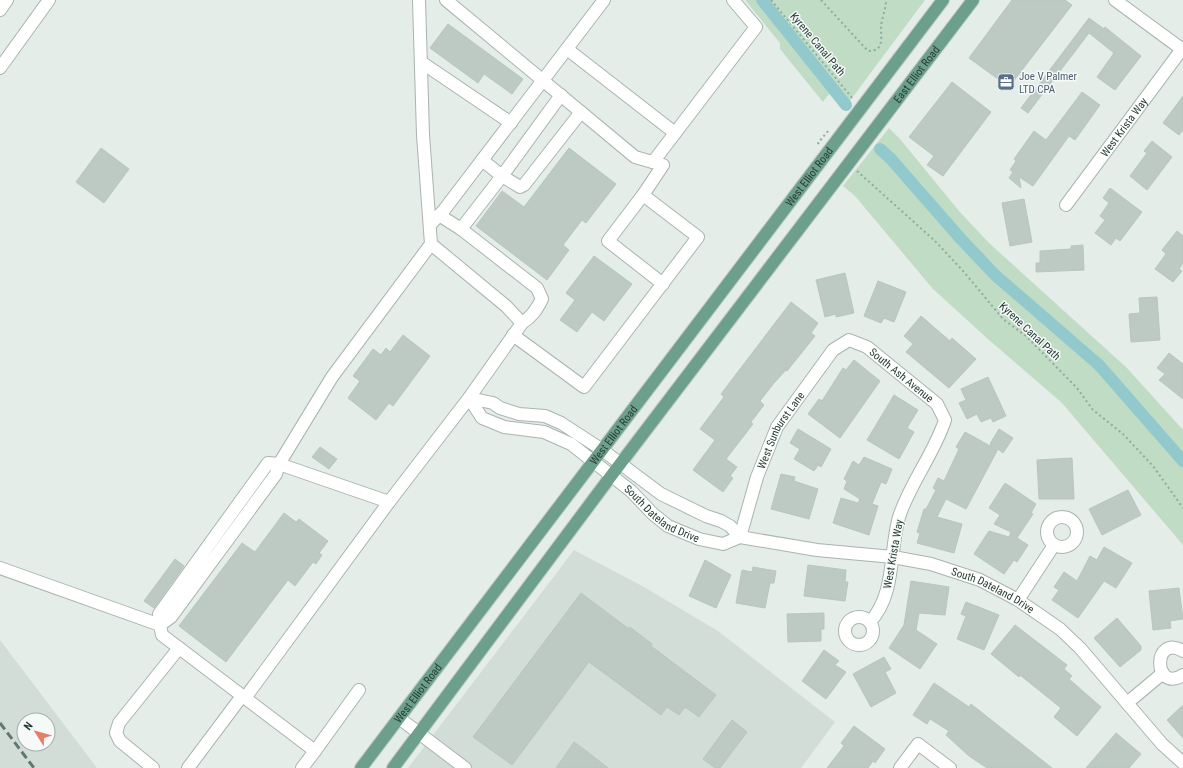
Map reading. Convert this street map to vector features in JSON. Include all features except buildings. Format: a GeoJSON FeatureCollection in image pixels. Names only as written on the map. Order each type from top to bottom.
{"type":"FeatureCollection","features":[{"type":"Feature","properties":{"kind":"main road","name":"West Elliot Road"},"geometry":{"type":"LineString","coordinates":[[361,768],[601,449],[943,0]]}},
{"type":"Feature","properties":{"kind":"main road","name":"East Elliot Road"},"geometry":{"type":"LineString","coordinates":[[620,464],[973,0]]}},
{"type":"Feature","properties":{"kind":"main road"},"geometry":{"type":"LineString","coordinates":[[393,768],[620,464]]}},
{"type":"Feature","properties":{"kind":"street"},"geometry":{"type":"LineString","coordinates":[[0,10],[7,0]]}},
{"type":"Feature","properties":{"kind":"street"},"geometry":{"type":"LineString","coordinates":[[2,60],[49,0]]}},
{"type":"Feature","properties":{"kind":"street"},"geometry":{"type":"LineString","coordinates":[[279,464],[332,377],[431,244],[423,135],[419,0]]}},
{"type":"Feature","properties":{"kind":"street"},"geometry":{"type":"LineString","coordinates":[[446,0],[635,157],[663,165],[608,241],[662,284]]}},
{"type":"Feature","properties":{"kind":"street"},"geometry":{"type":"LineString","coordinates":[[430,225],[511,123],[604,0]]}},
{"type":"Feature","properties":{"kind":"street"},"geometry":{"type":"LineString","coordinates":[[653,162],[756,26],[733,0]]}},
{"type":"Feature","properties":{"kind":"street"},"geometry":{"type":"LineString","coordinates":[[1116,0],[1182,50]]}},
{"type":"Feature","properties":{"kind":"street"},"geometry":{"type":"LineString","coordinates":[[567,49],[675,133]]}},
{"type":"Feature","properties":{"kind":"street","name":"West Krista Way"},"geometry":{"type":"LineString","coordinates":[[1066,205],[1182,50]]}},
{"type":"Feature","properties":{"kind":"street"},"geometry":{"type":"LineString","coordinates":[[421,62],[511,123]]}},
{"type":"Feature","properties":{"kind":"street"},"geometry":{"type":"LineString","coordinates":[[461,229],[561,95]]}},
{"type":"Feature","properties":{"kind":"street"},"geometry":{"type":"LineString","coordinates":[[482,160],[516,186],[520,187],[524,185],[581,112]]}},
{"type":"Feature","properties":{"kind":"street"},"geometry":{"type":"LineString","coordinates":[[513,335],[584,387],[698,237],[642,195]]}},
{"type":"Feature","properties":{"kind":"street"},"geometry":{"type":"LineString","coordinates":[[188,768],[469,398],[522,323],[529,319],[542,299],[538,288],[461,229],[439,215]]}},
{"type":"Feature","properties":{"kind":"street"},"geometry":{"type":"LineString","coordinates":[[431,244],[506,306],[522,323]]}},
{"type":"Feature","properties":{"kind":"street","name":"South Ash Avenue"},"geometry":{"type":"LineString","coordinates":[[849,340],[867,347],[937,404],[945,420]]}},
{"type":"Feature","properties":{"kind":"street","name":"West Sunburst Lane"},"geometry":{"type":"LineString","coordinates":[[740,537],[757,477],[777,427],[833,350],[849,340]]}},
{"type":"Feature","properties":{"kind":"street","name":"South Dateland Drive"},"geometry":{"type":"LineString","coordinates":[[469,398],[493,403],[500,408],[519,414],[545,416],[579,433],[661,494],[676,503],[730,526],[740,537]]}},
{"type":"Feature","properties":{"kind":"street","name":"South Dateland Drive"},"geometry":{"type":"LineString","coordinates":[[469,398],[482,418],[504,427],[544,432],[557,436],[593,460],[630,491],[653,514],[668,526],[682,533],[699,539],[723,544],[740,537],[817,550],[893,557],[931,564],[973,578],[1018,600],[1065,633],[1080,648],[1162,744],[1180,761]]}},
{"type":"Feature","properties":{"kind":"street","name":"West Krista Way"},"geometry":{"type":"LineString","coordinates":[[870,622],[879,612],[886,594],[899,517],[918,473],[940,434],[945,420]]}},
{"type":"Feature","properties":{"kind":"street"},"geometry":{"type":"LineString","coordinates":[[315,751],[162,635],[159,614],[268,463],[279,464],[389,502]]}},
{"type":"Feature","properties":{"kind":"street"},"geometry":{"type":"LineString","coordinates":[[1018,600],[1054,545]]}},
{"type":"Feature","properties":{"kind":"street"},"geometry":{"type":"LineString","coordinates":[[0,568],[160,625]]}},
{"type":"Feature","properties":{"kind":"street"},"geometry":{"type":"LineString","coordinates":[[153,768],[120,741],[116,733],[119,723],[179,648]]}},
{"type":"Feature","properties":{"kind":"street"},"geometry":{"type":"LineString","coordinates":[[1183,652],[1173,648],[1164,652],[1160,660],[1162,673],[1170,678],[1183,675]]}},
{"type":"Feature","properties":{"kind":"street"},"geometry":{"type":"LineString","coordinates":[[1127,703],[1162,673]]}},
{"type":"Feature","properties":{"kind":"street"},"geometry":{"type":"LineString","coordinates":[[302,768],[358,690]]}},
{"type":"Feature","properties":{"kind":"street"},"geometry":{"type":"LineString","coordinates":[[399,718],[465,768]]}},
{"type":"Feature","properties":{"kind":"street"},"geometry":{"type":"LineString","coordinates":[[900,768],[918,744],[950,768]]}},
{"type":"Feature","properties":{"kind":"street"},"geometry":{"type":"LineString","coordinates":[[1169,768],[1180,761]]}},
{"type":"Feature","properties":{"kind":"path","name":"Kyrene Canal Path"},"geometry":{"type":"LineString","coordinates":[[771,0],[853,99]]}},
{"type":"Feature","properties":{"kind":"path"},"geometry":{"type":"LineString","coordinates":[[821,0],[868,51],[874,51],[880,46],[882,36],[881,28],[886,0]]}},
{"type":"Feature","properties":{"kind":"path","name":"Kyrene Canal Path"},"geometry":{"type":"LineString","coordinates":[[858,172],[935,242],[964,272],[1003,320],[1026,336],[1077,388],[1093,410],[1122,434],[1153,466],[1183,508]]}},
{"type":"Feature","properties":{"kind":"shaded area"},"geometry":{"type":"Polygon","coordinates":[[[574,550],[644,587],[718,631],[835,722],[801,768],[408,768],[574,550]]]}},
{"type":"Feature","properties":{"kind":"shaded area"},"geometry":{"type":"Polygon","coordinates":[[[0,640],[55,712],[16,712],[16,752],[56,752],[56,714],[97,768],[0,768],[0,640]]]}},
{"type":"Feature","properties":{"kind":"green space"},"geometry":{"type":"Polygon","coordinates":[[[745,0],[925,0],[849,102],[835,86],[823,102],[780,49],[780,43],[745,0]]]}},
{"type":"Feature","properties":{"kind":"green space"},"geometry":{"type":"Polygon","coordinates":[[[889,128],[900,139],[959,211],[989,243],[1127,368],[1183,430],[1183,545],[1062,403],[933,289],[855,196],[843,186],[889,128]]]}},
{"type":"Feature","properties":{"kind":"waterway"},"geometry":{"type":"LineString","coordinates":[[762,0],[846,105]]}},
{"type":"Feature","properties":{"kind":"waterway"},"geometry":{"type":"LineString","coordinates":[[880,149],[891,159],[960,238],[995,275],[1099,365],[1183,461]]}},
{"type":"Feature","properties":{"kind":"railway"},"geometry":{"type":"LineString","coordinates":[[0,723],[34,768]]}},
{"type":"Feature","properties":{"kind":"place","name":"Joe V Palmer LTD CPA"},"geometry":{"type":"Point","coordinates":[1006,82]}}]}
